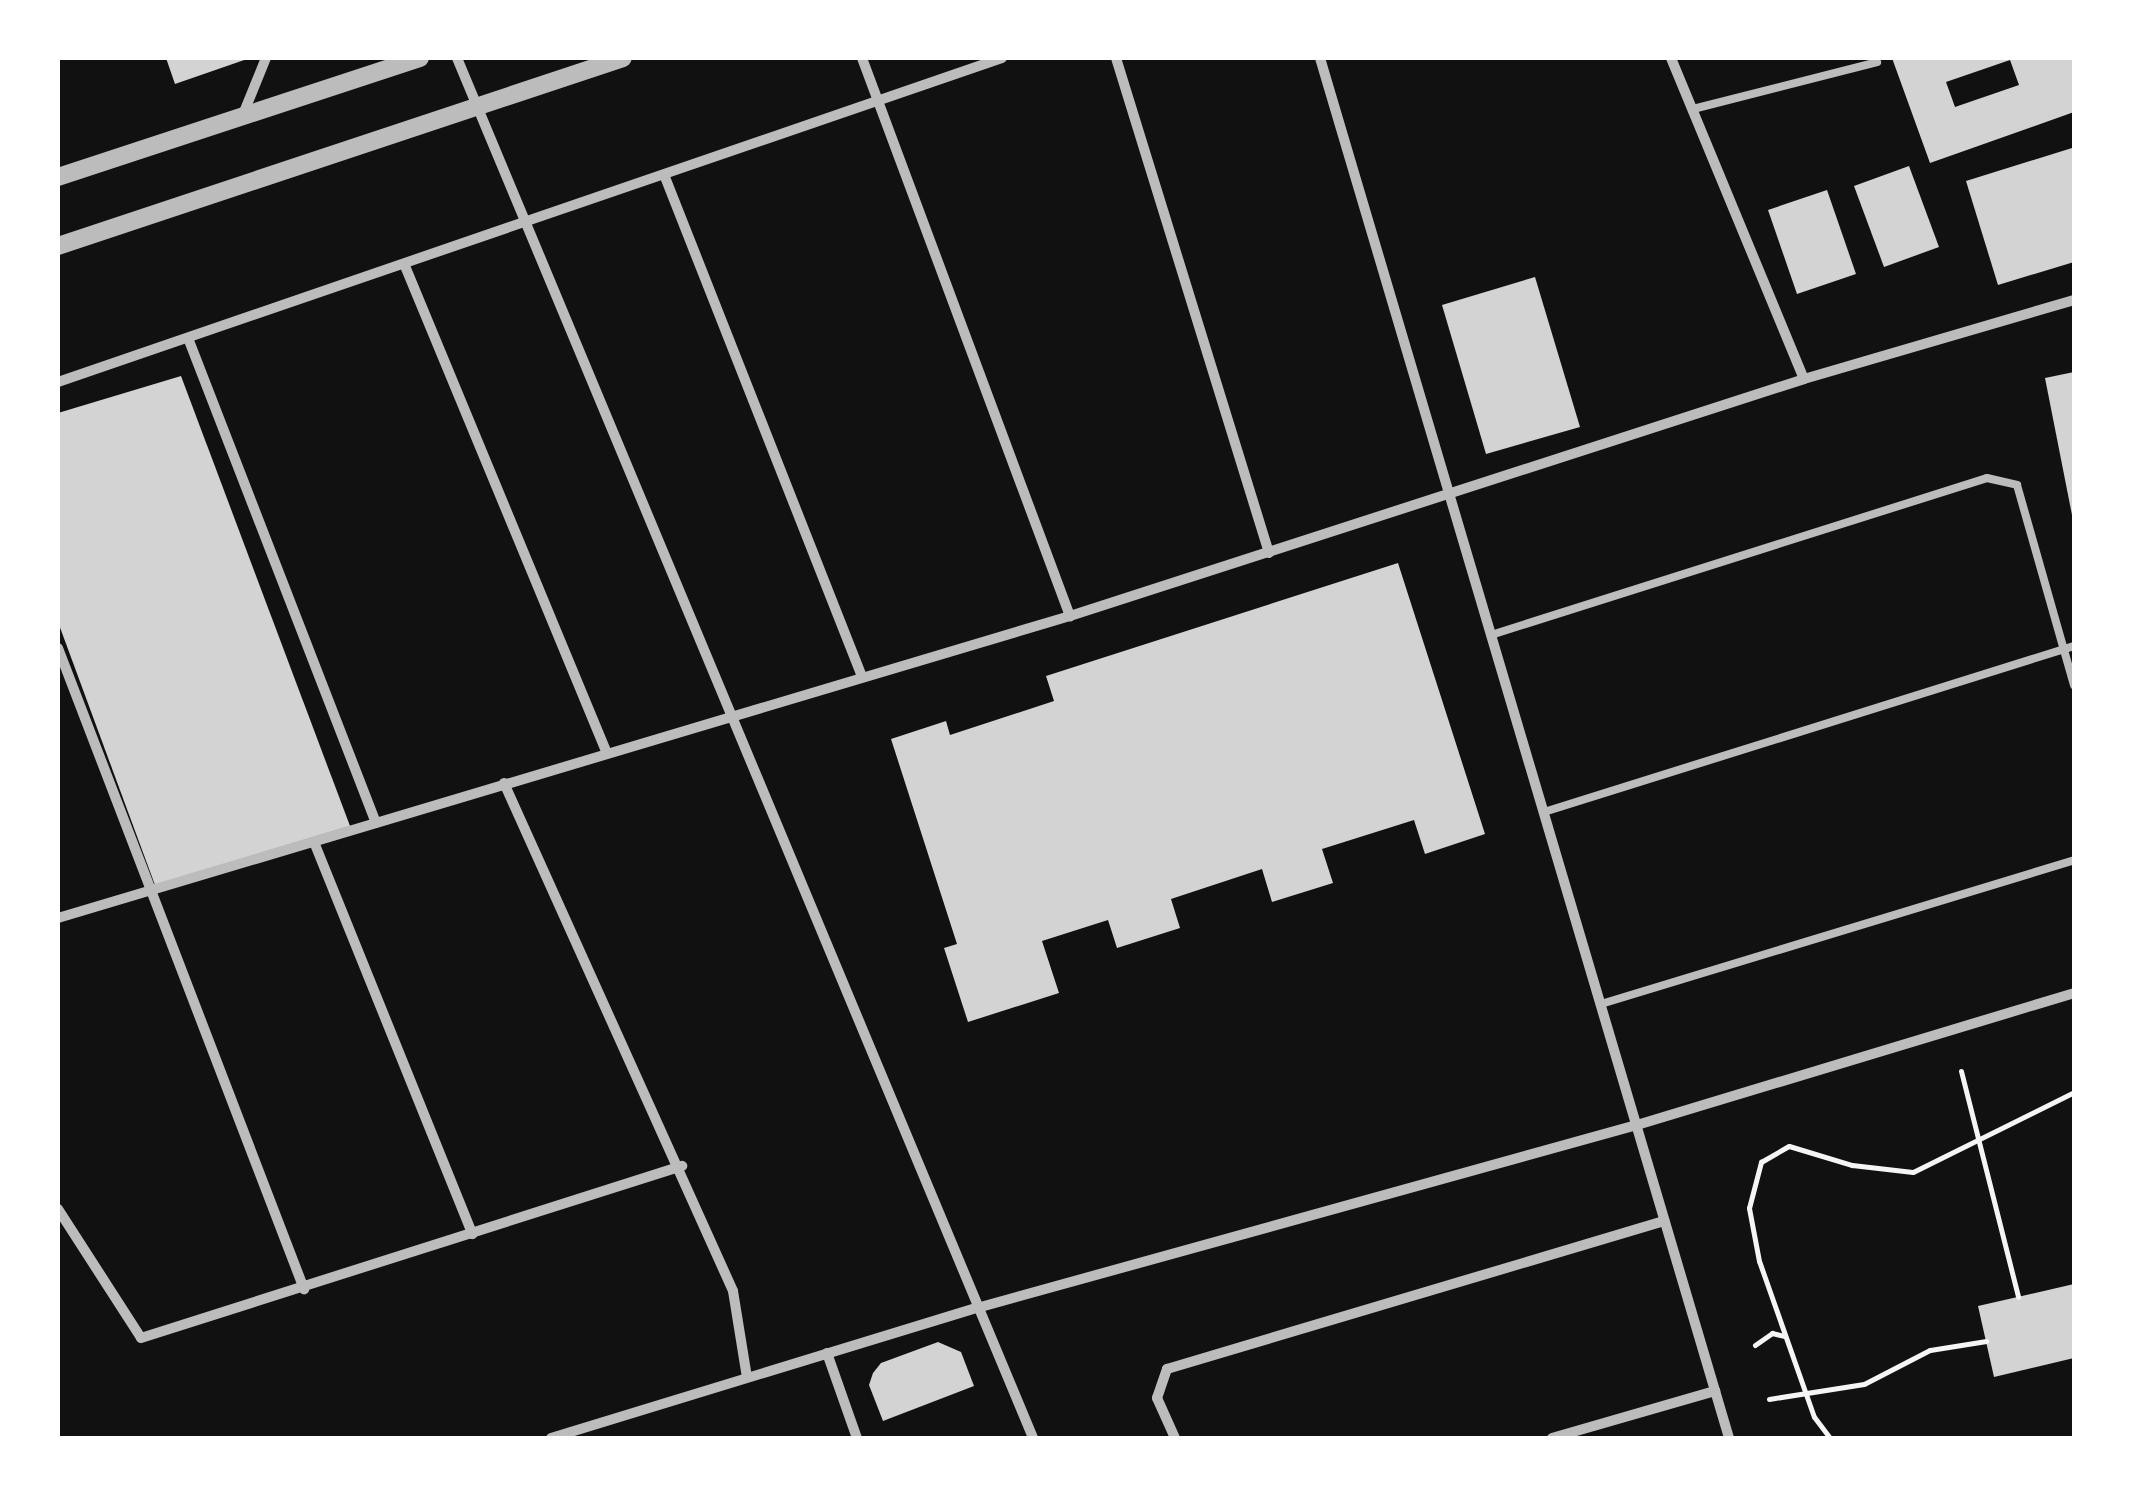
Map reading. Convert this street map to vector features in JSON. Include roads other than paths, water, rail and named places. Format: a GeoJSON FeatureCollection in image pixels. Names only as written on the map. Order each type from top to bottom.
{"type":"FeatureCollection","features":[{"type":"Feature","properties":{"kind":"street"},"geometry":{"type":"LineString","coordinates":[[242,118],[266,58]]}},
{"type":"Feature","properties":{"kind":"street"},"geometry":{"type":"LineString","coordinates":[[58,177],[420,58]]}},
{"type":"Feature","properties":{"kind":"street"},"geometry":{"type":"LineString","coordinates":[[457,58],[726,714],[1032,1438]]}},
{"type":"Feature","properties":{"kind":"street"},"geometry":{"type":"LineString","coordinates":[[58,246],[623,58]]}},
{"type":"Feature","properties":{"kind":"street"},"geometry":{"type":"LineString","coordinates":[[862,58],[1070,616]]}},
{"type":"Feature","properties":{"kind":"street"},"geometry":{"type":"LineString","coordinates":[[58,382],[665,177],[876,99],[1002,58]]}},
{"type":"Feature","properties":{"kind":"street"},"geometry":{"type":"LineString","coordinates":[[1116,58],[1269,554]]}},
{"type":"Feature","properties":{"kind":"street"},"geometry":{"type":"LineString","coordinates":[[1320,58],[1729,1438]]}},
{"type":"Feature","properties":{"kind":"street"},"geometry":{"type":"LineString","coordinates":[[1671,58],[1804,378]]}},
{"type":"Feature","properties":{"kind":"street"},"geometry":{"type":"LineString","coordinates":[[665,177],[861,674]]}},
{"type":"Feature","properties":{"kind":"street"},"geometry":{"type":"LineString","coordinates":[[405,266],[606,751]]}},
{"type":"Feature","properties":{"kind":"street"},"geometry":{"type":"LineString","coordinates":[[58,918],[726,714],[1070,616],[1450,496],[1804,378],[2074,300]]}},
{"type":"Feature","properties":{"kind":"street"},"geometry":{"type":"LineString","coordinates":[[188,338],[376,823]]}},
{"type":"Feature","properties":{"kind":"street"},"geometry":{"type":"LineString","coordinates":[[58,648],[304,1289]]}},
{"type":"Feature","properties":{"kind":"street"},"geometry":{"type":"LineString","coordinates":[[504,782],[682,1166],[733,1292],[747,1377]]}},
{"type":"Feature","properties":{"kind":"street"},"geometry":{"type":"LineString","coordinates":[[314,842],[472,1234]]}},
{"type":"Feature","properties":{"kind":"street"},"geometry":{"type":"LineString","coordinates":[[551,1438],[574,1436],[747,1377],[976,1308],[1637,1126],[2074,992]]}},
{"type":"Feature","properties":{"kind":"street"},"geometry":{"type":"LineString","coordinates":[[58,1210],[141,1338],[682,1166]]}},
{"type":"Feature","properties":{"kind":"street"},"geometry":{"type":"LineString","coordinates":[[1174,1438],[1157,1398],[1167,1368],[1664,1220]]}},
{"type":"Feature","properties":{"kind":"street"},"geometry":{"type":"LineString","coordinates":[[828,1353],[856,1438]]}},
{"type":"Feature","properties":{"kind":"street"},"geometry":{"type":"LineString","coordinates":[[1552,1438],[1715,1391]]}},
{"type":"Feature","properties":{"kind":"lane"},"geometry":{"type":"LineString","coordinates":[[1692,109],[1877,62]]}},
{"type":"Feature","properties":{"kind":"lane"},"geometry":{"type":"LineString","coordinates":[[1491,635],[1987,478],[2017,485],[2072,647],[2074,685]]}},
{"type":"Feature","properties":{"kind":"lane"},"geometry":{"type":"LineString","coordinates":[[1544,812],[2072,647]]}},
{"type":"Feature","properties":{"kind":"lane"},"geometry":{"type":"LineString","coordinates":[[1601,1004],[2074,860]]}}]}
